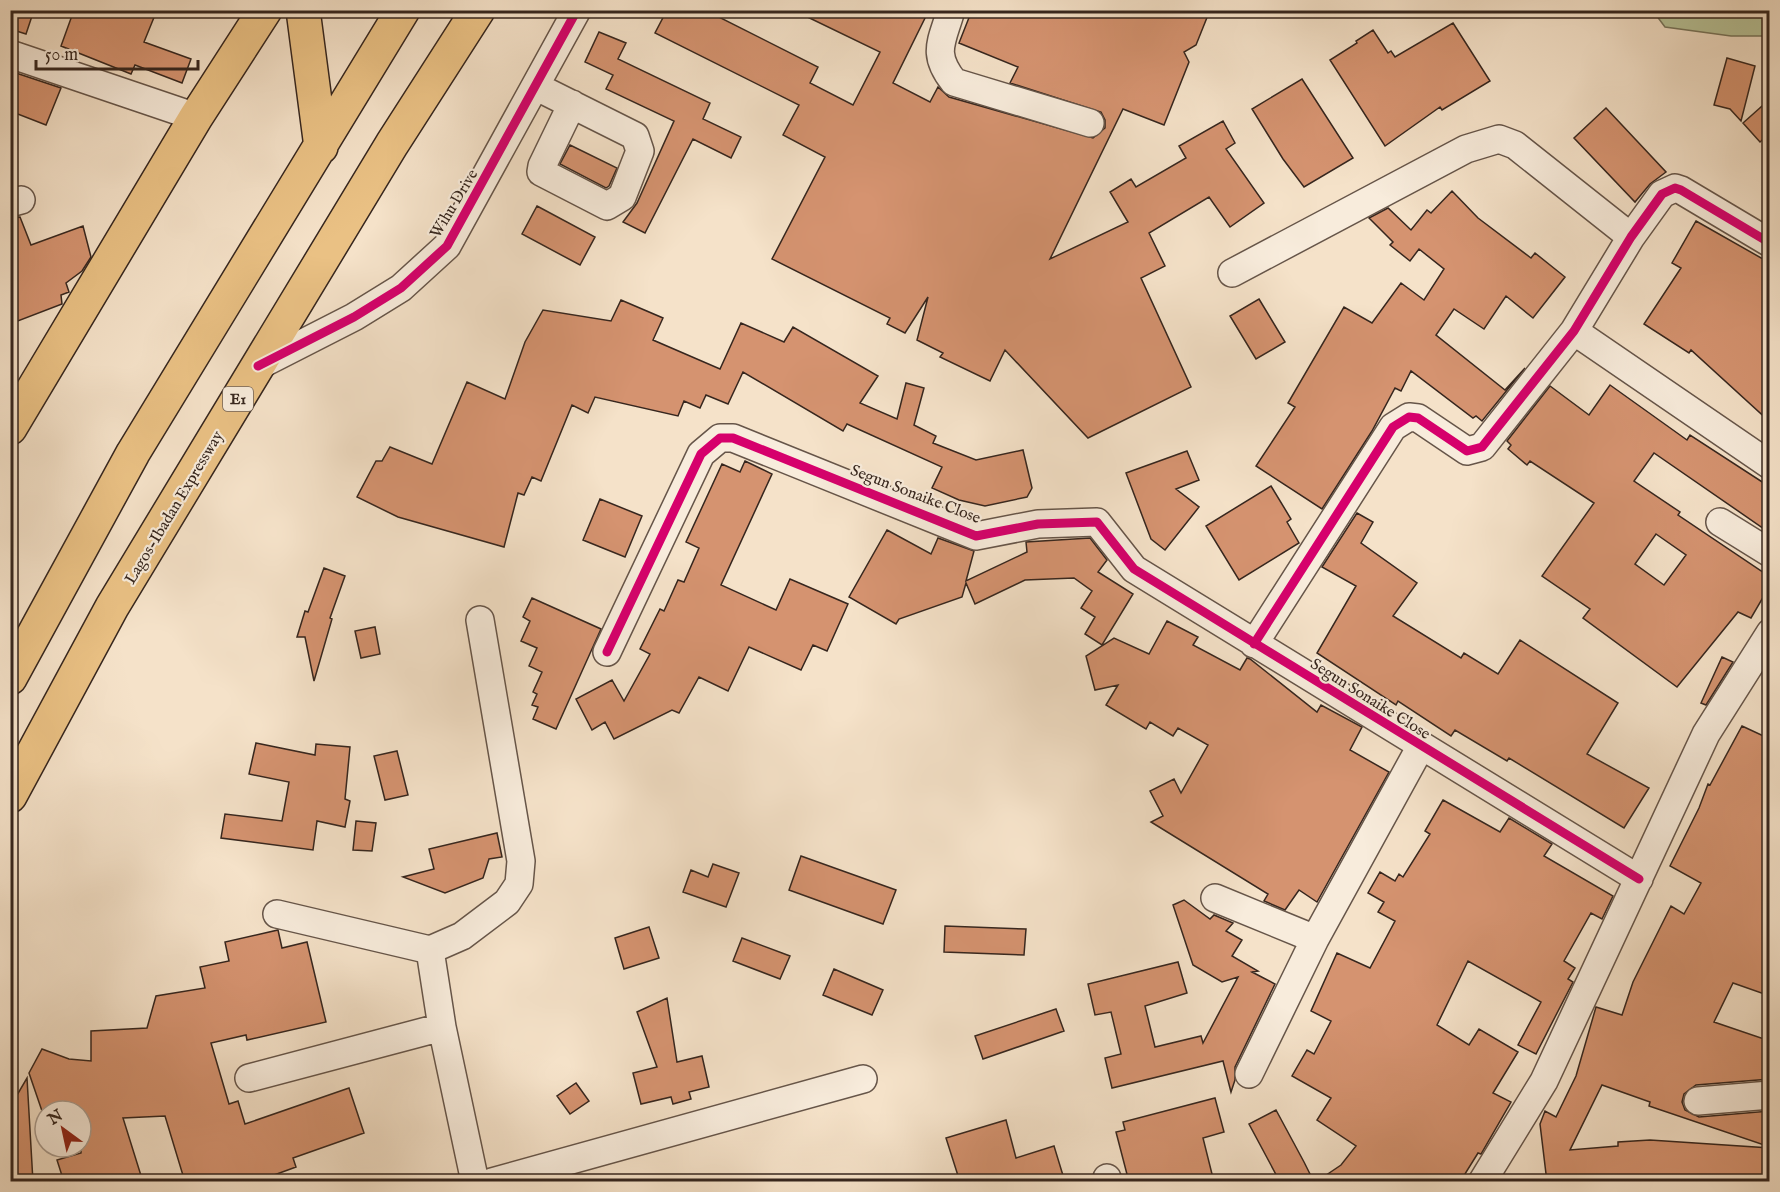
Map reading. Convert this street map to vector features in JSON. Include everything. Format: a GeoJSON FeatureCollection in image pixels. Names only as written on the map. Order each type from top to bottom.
{"type":"FeatureCollection","features":[{"type":"Feature","properties":{"kind":"main road"},"geometry":{"type":"LineString","coordinates":[[10,428],[196,117],[265,10]]}},
{"type":"Feature","properties":{"kind":"main road"},"geometry":{"type":"LineString","coordinates":[[303,10],[321,147]]}},
{"type":"Feature","properties":{"kind":"main road"},"geometry":{"type":"LineString","coordinates":[[10,678],[133,453],[321,147],[363,72],[403,10]]}},
{"type":"Feature","properties":{"kind":"main road","name":"Lagos-Ibadan Expressway"},"geometry":{"type":"LineString","coordinates":[[10,796],[112,607],[392,144],[478,10]]}},
{"type":"Feature","properties":{"kind":"street","name":"Wihu Drive"},"geometry":{"type":"LineString","coordinates":[[258,366],[354,317],[401,288],[447,246],[537,87],[577,10]]}},
{"type":"Feature","properties":{"kind":"street"},"geometry":{"type":"LineString","coordinates":[[951,10],[939,51],[942,67],[954,82],[1090,123]]}},
{"type":"Feature","properties":{"kind":"street"},"geometry":{"type":"LineString","coordinates":[[10,54],[196,117]]}},
{"type":"Feature","properties":{"kind":"street"},"geometry":{"type":"LineString","coordinates":[[537,87],[572,105]]}},
{"type":"Feature","properties":{"kind":"street"},"geometry":{"type":"LineString","coordinates":[[1232,273],[1466,149],[1499,139],[1515,145],[1631,237]]}},
{"type":"Feature","properties":{"kind":"street"},"geometry":{"type":"LineString","coordinates":[[1254,644],[1393,427],[1410,417],[1418,418],[1467,451],[1482,447],[1574,331],[1631,237],[1662,194],[1675,188],[1770,243]]}},
{"type":"Feature","properties":{"kind":"street"},"geometry":{"type":"LineString","coordinates":[[1574,331],[1770,465]]}},
{"type":"Feature","properties":{"kind":"street","name":"Segun Sonaike Close"},"geometry":{"type":"LineString","coordinates":[[607,652],[701,454],[720,438],[733,438],[976,536],[1038,524],[1097,522],[1134,569],[1639,879]]}},
{"type":"Feature","properties":{"kind":"street"},"geometry":{"type":"LineString","coordinates":[[1719,522],[1770,553]]}},
{"type":"Feature","properties":{"kind":"street"},"geometry":{"type":"LineString","coordinates":[[277,914],[430,950],[462,936],[507,902],[519,884],[521,861],[480,620]]}},
{"type":"Feature","properties":{"kind":"street"},"geometry":{"type":"LineString","coordinates":[[1482,1182],[1544,1081],[1706,734],[1770,633]]}},
{"type":"Feature","properties":{"kind":"street"},"geometry":{"type":"LineString","coordinates":[[1250,1074],[1315,939],[1421,746]]}},
{"type":"Feature","properties":{"kind":"street"},"geometry":{"type":"LineString","coordinates":[[1215,898],[1315,939]]}},
{"type":"Feature","properties":{"kind":"street"},"geometry":{"type":"LineString","coordinates":[[430,950],[442,1027],[475,1182]]}},
{"type":"Feature","properties":{"kind":"street"},"geometry":{"type":"LineString","coordinates":[[249,1078],[442,1027]]}},
{"type":"Feature","properties":{"kind":"street"},"geometry":{"type":"LineString","coordinates":[[492,1182],[863,1079]]}},
{"type":"Feature","properties":{"kind":"street"},"geometry":{"type":"LineString","coordinates":[[1698,1101],[1770,1095]]}},
{"type":"Feature","properties":{"kind":"green space"},"geometry":{"type":"Polygon","coordinates":[[[1653,11],[1769,11],[1769,36],[1731,36],[1665,27],[1653,11]]]}},
{"type":"Feature","properties":{"kind":"building"},"geometry":{"type":"Polygon","coordinates":[[[10,10],[34,10],[26,34],[10,29],[10,10]]]}},
{"type":"Feature","properties":{"kind":"building"},"geometry":{"type":"Polygon","coordinates":[[[74,10],[157,10],[144,42],[191,59],[182,83],[135,65],[131,74],[61,46],[74,10]]]}},
{"type":"Feature","properties":{"kind":"building"},"geometry":{"type":"Polygon","coordinates":[[[667,10],[705,10],[818,67],[810,83],[853,105],[880,52],[793,10],[929,10],[893,83],[930,102],[938,87],[949,97],[1093,138],[1105,128],[1105,120],[1101,112],[1010,83],[1018,67],[959,43],[972,10],[1210,10],[1196,45],[1184,52],[1189,62],[1164,125],[1123,109],[1050,259],[1128,222],[1110,192],[1131,179],[1136,187],[1186,158],[1179,146],[1223,121],[1235,143],[1226,149],[1264,203],[1230,227],[1209,197],[1149,233],[1165,266],[1141,278],[1191,387],[1088,438],[1005,350],[990,381],[940,357],[943,353],[917,340],[928,297],[905,333],[887,324],[890,318],[772,259],[825,157],[783,135],[799,105],[655,33],[667,10]]]}},
{"type":"Feature","properties":{"kind":"building"},"geometry":{"type":"Polygon","coordinates":[[[1453,23],[1490,81],[1442,110],[1440,107],[1385,146],[1330,60],[1373,30],[1388,53],[1391,51],[1395,57],[1453,23]]]}},
{"type":"Feature","properties":{"kind":"building"},"geometry":{"type":"Polygon","coordinates":[[[599,32],[626,43],[618,59],[710,103],[703,119],[741,137],[731,158],[693,139],[645,233],[623,222],[637,203],[674,121],[606,89],[613,75],[585,62],[599,32]]]}},
{"type":"Feature","properties":{"kind":"building"},"geometry":{"type":"Polygon","coordinates":[[[1727,58],[1755,66],[1741,121],[1730,109],[1714,105],[1727,58]]]}},
{"type":"Feature","properties":{"kind":"building"},"geometry":{"type":"Polygon","coordinates":[[[10,71],[61,88],[46,125],[10,111],[10,71]]]}},
{"type":"Feature","properties":{"kind":"building"},"geometry":{"type":"Polygon","coordinates":[[[1302,79],[1353,158],[1304,187],[1283,159],[1252,109],[1302,79]]]}},
{"type":"Feature","properties":{"kind":"building"},"geometry":{"type":"Polygon","coordinates":[[[1770,99],[1770,133],[1760,142],[1743,123],[1770,99]]]}},
{"type":"Feature","properties":{"kind":"building"},"geometry":{"type":"Polygon","coordinates":[[[1606,108],[1666,172],[1650,184],[1635,202],[1574,138],[1606,108]]]}},
{"type":"Feature","properties":{"kind":"building"},"geometry":{"type":"Polygon","coordinates":[[[570,145],[617,168],[609,186],[606,188],[560,164],[570,145]]]}},
{"type":"Feature","properties":{"kind":"building"},"geometry":{"type":"Polygon","coordinates":[[[1452,191],[1478,218],[1531,258],[1535,253],[1565,277],[1533,318],[1506,296],[1484,329],[1454,309],[1436,335],[1505,390],[1525,368],[1482,421],[1476,416],[1473,418],[1411,371],[1401,391],[1395,388],[1372,431],[1322,509],[1256,466],[1295,407],[1288,403],[1344,307],[1372,323],[1401,283],[1424,300],[1444,269],[1419,249],[1410,261],[1390,245],[1393,242],[1369,218],[1388,208],[1411,230],[1427,210],[1431,213],[1452,191]]]}},
{"type":"Feature","properties":{"kind":"building"},"geometry":{"type":"Polygon","coordinates":[[[537,206],[595,237],[580,265],[522,234],[537,206]]]}},
{"type":"Feature","properties":{"kind":"building"},"geometry":{"type":"Polygon","coordinates":[[[20,217],[31,245],[83,226],[91,257],[82,271],[66,283],[69,292],[61,295],[62,304],[10,324],[10,218],[20,217]]]}},
{"type":"Feature","properties":{"kind":"building"},"geometry":{"type":"Polygon","coordinates":[[[1696,221],[1770,263],[1770,422],[1691,350],[1689,353],[1644,324],[1681,268],[1672,263],[1696,221]]]}},
{"type":"Feature","properties":{"kind":"building"},"geometry":{"type":"Polygon","coordinates":[[[1259,299],[1285,342],[1256,359],[1230,316],[1259,299]]]}},
{"type":"Feature","properties":{"kind":"building"},"geometry":{"type":"Polygon","coordinates":[[[621,300],[663,318],[653,340],[720,369],[741,323],[784,342],[793,327],[878,376],[860,403],[897,419],[906,383],[924,388],[914,425],[936,436],[933,443],[976,460],[1023,450],[1032,488],[1027,497],[985,506],[959,500],[932,488],[942,467],[847,424],[843,431],[743,372],[728,404],[706,395],[700,408],[684,401],[678,416],[595,397],[588,413],[572,405],[541,481],[532,477],[524,495],[518,493],[504,547],[398,517],[357,497],[376,461],[382,461],[390,447],[432,464],[467,382],[505,399],[525,342],[543,310],[611,321],[621,300]]]}},
{"type":"Feature","properties":{"kind":"building"},"geometry":{"type":"Polygon","coordinates":[[[1610,385],[1687,440],[1690,435],[1770,487],[1770,533],[1654,453],[1634,481],[1680,512],[1678,515],[1770,577],[1770,604],[1762,599],[1751,618],[1738,612],[1677,687],[1583,618],[1590,609],[1542,576],[1594,503],[1530,461],[1527,465],[1508,449],[1511,445],[1507,441],[1550,386],[1589,415],[1610,385]],[[1656,534],[1635,564],[1664,585],[1686,555],[1656,534]]]}},
{"type":"Feature","properties":{"kind":"building"},"geometry":{"type":"Polygon","coordinates":[[[1187,451],[1199,480],[1176,489],[1199,507],[1165,550],[1151,539],[1126,473],[1187,451]]]}},
{"type":"Feature","properties":{"kind":"building"},"geometry":{"type":"Polygon","coordinates":[[[745,461],[772,474],[721,585],[776,610],[790,579],[848,604],[827,651],[813,645],[801,670],[749,647],[728,691],[699,677],[679,713],[672,710],[614,739],[605,722],[592,730],[576,699],[612,680],[624,701],[650,654],[640,649],[660,609],[664,611],[678,580],[684,582],[699,548],[686,542],[722,464],[740,472],[745,461]]]}},
{"type":"Feature","properties":{"kind":"building"},"geometry":{"type":"Polygon","coordinates":[[[1271,486],[1291,519],[1287,522],[1299,543],[1239,580],[1206,526],[1271,486]]]}},
{"type":"Feature","properties":{"kind":"building"},"geometry":{"type":"Polygon","coordinates":[[[600,499],[642,516],[625,557],[583,540],[600,499]]]}},
{"type":"Feature","properties":{"kind":"building"},"geometry":{"type":"Polygon","coordinates":[[[1357,513],[1373,522],[1361,543],[1417,583],[1393,616],[1461,658],[1464,653],[1498,674],[1520,640],[1618,703],[1587,754],[1649,788],[1624,828],[1509,758],[1507,761],[1455,730],[1451,736],[1398,701],[1396,705],[1317,653],[1356,586],[1322,567],[1357,513]]]}},
{"type":"Feature","properties":{"kind":"building"},"geometry":{"type":"Polygon","coordinates":[[[887,530],[931,554],[938,538],[974,551],[966,581],[1027,552],[1026,542],[1090,538],[1107,560],[1098,572],[1133,594],[1102,645],[1085,634],[1095,617],[1081,608],[1092,591],[1074,578],[1025,580],[975,604],[966,583],[962,597],[899,619],[896,624],[849,597],[887,530]]]}},
{"type":"Feature","properties":{"kind":"building"},"geometry":{"type":"Polygon","coordinates":[[[324,568],[345,576],[330,618],[332,619],[314,681],[305,637],[297,637],[305,611],[308,612],[324,568]]]}},
{"type":"Feature","properties":{"kind":"building"},"geometry":{"type":"Polygon","coordinates":[[[532,598],[601,629],[556,729],[533,719],[538,707],[532,705],[537,694],[533,692],[542,672],[529,666],[537,648],[521,641],[530,621],[523,617],[532,598]]]}},
{"type":"Feature","properties":{"kind":"building"},"geometry":{"type":"Polygon","coordinates":[[[1167,621],[1198,637],[1193,645],[1240,670],[1247,658],[1250,659],[1317,712],[1321,705],[1362,727],[1350,750],[1389,772],[1317,902],[1299,890],[1285,910],[1264,901],[1268,894],[1151,822],[1163,816],[1150,791],[1174,779],[1181,793],[1208,745],[1178,728],[1173,736],[1150,722],[1146,729],[1106,705],[1118,685],[1095,690],[1086,656],[1114,638],[1149,654],[1167,621]]]}},
{"type":"Feature","properties":{"kind":"building"},"geometry":{"type":"Polygon","coordinates":[[[375,627],[380,654],[361,658],[355,631],[375,627]]]}},
{"type":"Feature","properties":{"kind":"building"},"geometry":{"type":"Polygon","coordinates":[[[1722,657],[1733,662],[1706,705],[1701,703],[1722,657]]]}},
{"type":"Feature","properties":{"kind":"building"},"geometry":{"type":"Polygon","coordinates":[[[1742,726],[1770,739],[1770,996],[1733,983],[1714,1022],[1770,1041],[1770,1079],[1696,1085],[1684,1094],[1682,1102],[1685,1110],[1699,1117],[1770,1111],[1770,1147],[1649,1106],[1650,1102],[1602,1085],[1570,1150],[1618,1146],[1618,1142],[1650,1140],[1770,1148],[1770,1182],[1547,1182],[1540,1124],[1545,1111],[1556,1117],[1576,1076],[1596,1007],[1622,1015],[1633,982],[1671,906],[1684,914],[1701,883],[1670,866],[1699,808],[1708,784],[1710,785],[1742,726]]]}},
{"type":"Feature","properties":{"kind":"building"},"geometry":{"type":"Polygon","coordinates":[[[256,743],[315,755],[316,744],[350,747],[345,799],[350,801],[345,827],[317,821],[313,850],[221,838],[225,814],[282,821],[289,782],[249,774],[256,743]]]}},
{"type":"Feature","properties":{"kind":"building"},"geometry":{"type":"Polygon","coordinates":[[[397,751],[408,795],[385,800],[374,756],[397,751]]]}},
{"type":"Feature","properties":{"kind":"building"},"geometry":{"type":"Polygon","coordinates":[[[1443,800],[1500,832],[1509,818],[1552,844],[1544,856],[1613,896],[1602,919],[1591,913],[1564,961],[1575,968],[1568,979],[1573,982],[1536,1054],[1518,1045],[1541,1002],[1468,961],[1437,1025],[1469,1045],[1479,1029],[1518,1052],[1493,1093],[1511,1102],[1481,1154],[1478,1153],[1460,1182],[1316,1182],[1341,1165],[1356,1146],[1317,1120],[1331,1098],[1292,1076],[1307,1050],[1314,1054],[1331,1021],[1311,1011],[1337,953],[1370,968],[1395,921],[1378,912],[1384,902],[1368,893],[1380,872],[1395,881],[1399,874],[1403,877],[1430,834],[1425,831],[1443,800]]]}},
{"type":"Feature","properties":{"kind":"building"},"geometry":{"type":"Polygon","coordinates":[[[356,821],[376,823],[372,851],[353,850],[356,821]]]}},
{"type":"Feature","properties":{"kind":"building"},"geometry":{"type":"Polygon","coordinates":[[[497,833],[502,857],[489,859],[483,878],[445,893],[403,877],[434,869],[429,849],[497,833]]]}},
{"type":"Feature","properties":{"kind":"building"},"geometry":{"type":"Polygon","coordinates":[[[801,856],[896,890],[883,924],[789,890],[801,856]]]}},
{"type":"Feature","properties":{"kind":"building"},"geometry":{"type":"Polygon","coordinates":[[[713,864],[739,873],[726,907],[683,892],[691,870],[708,877],[713,864]]]}},
{"type":"Feature","properties":{"kind":"building"},"geometry":{"type":"Polygon","coordinates":[[[1184,900],[1210,919],[1214,915],[1233,923],[1226,931],[1242,940],[1232,956],[1258,971],[1252,972],[1275,984],[1235,1067],[1235,1080],[1231,1092],[1223,1061],[1112,1088],[1105,1058],[1121,1054],[1111,1012],[1095,1015],[1088,984],[1178,962],[1187,993],[1145,1006],[1155,1047],[1201,1036],[1203,1043],[1238,977],[1222,982],[1193,965],[1173,905],[1184,900]]]}},
{"type":"Feature","properties":{"kind":"building"},"geometry":{"type":"Polygon","coordinates":[[[945,926],[1026,929],[1024,955],[944,952],[945,926]]]}},
{"type":"Feature","properties":{"kind":"building"},"geometry":{"type":"Polygon","coordinates":[[[649,927],[659,958],[624,969],[615,938],[649,927]]]}},
{"type":"Feature","properties":{"kind":"building"},"geometry":{"type":"Polygon","coordinates":[[[278,930],[282,948],[307,942],[326,1022],[247,1040],[246,1035],[211,1043],[229,1104],[238,1101],[245,1124],[349,1088],[364,1133],[293,1158],[296,1167],[255,1182],[185,1182],[165,1116],[123,1118],[143,1182],[64,1182],[57,1160],[93,1159],[93,1099],[38,1099],[29,1073],[42,1049],[69,1059],[91,1061],[91,1031],[147,1028],[156,996],[205,988],[200,967],[229,961],[225,942],[278,930]]]}},
{"type":"Feature","properties":{"kind":"building"},"geometry":{"type":"Polygon","coordinates":[[[742,938],[790,956],[780,979],[733,961],[742,938]]]}},
{"type":"Feature","properties":{"kind":"building"},"geometry":{"type":"Polygon","coordinates":[[[834,969],[883,990],[872,1015],[823,995],[834,969]]]}},
{"type":"Feature","properties":{"kind":"building"},"geometry":{"type":"Polygon","coordinates":[[[667,998],[677,1062],[702,1056],[709,1087],[689,1092],[691,1099],[673,1104],[671,1097],[641,1104],[633,1073],[657,1067],[637,1012],[667,998]]]}},
{"type":"Feature","properties":{"kind":"building"},"geometry":{"type":"Polygon","coordinates":[[[1056,1009],[1064,1031],[983,1059],[975,1036],[1056,1009]]]}},
{"type":"Feature","properties":{"kind":"building"},"geometry":{"type":"Polygon","coordinates":[[[27,1078],[33,1182],[10,1182],[10,1107],[27,1078]]]}},
{"type":"Feature","properties":{"kind":"building"},"geometry":{"type":"Polygon","coordinates":[[[576,1083],[589,1101],[570,1114],[557,1096],[576,1083]]]}},
{"type":"Feature","properties":{"kind":"building"},"geometry":{"type":"Polygon","coordinates":[[[1215,1098],[1224,1132],[1203,1138],[1214,1182],[1129,1182],[1116,1132],[1125,1130],[1123,1122],[1215,1098]]]}},
{"type":"Feature","properties":{"kind":"building"},"geometry":{"type":"Polygon","coordinates":[[[1276,1110],[1314,1182],[1280,1182],[1249,1124],[1276,1110]]]}},
{"type":"Feature","properties":{"kind":"building"},"geometry":{"type":"Polygon","coordinates":[[[1006,1120],[1016,1158],[1054,1146],[1065,1182],[960,1182],[946,1138],[1006,1120]]]}},
{"type":"Feature","properties":{"kind":"cycle path"},"geometry":{"type":"LineString","coordinates":[[258,366],[354,317],[401,288],[447,246],[577,10]]}},
{"type":"Feature","properties":{"kind":"cycle path"},"geometry":{"type":"LineString","coordinates":[[1254,644],[1393,427],[1409,417],[1418,418],[1467,451],[1482,447],[1574,331],[1631,237],[1662,194],[1675,188],[1681,190],[1770,243]]}},
{"type":"Feature","properties":{"kind":"cycle path"},"geometry":{"type":"LineString","coordinates":[[607,652],[701,454],[720,438],[733,438],[976,536],[1038,524],[1097,522],[1134,569],[1639,879]]}}]}
